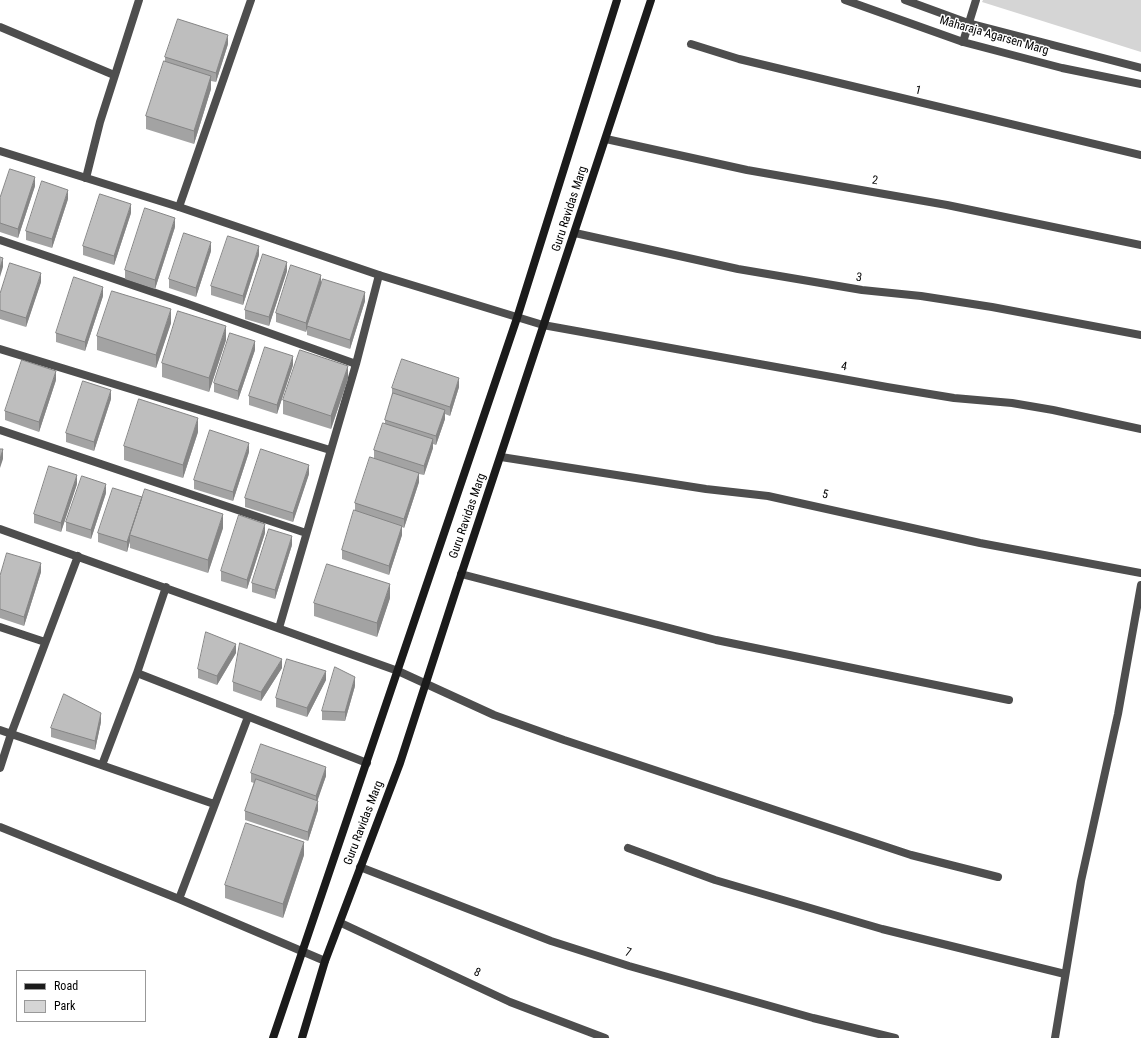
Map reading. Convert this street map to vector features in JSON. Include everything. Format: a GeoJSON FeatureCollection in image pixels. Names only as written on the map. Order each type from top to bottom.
{"type":"FeatureCollection","features":[{"type":"Feature","properties":{"kind":"main road","name":"Guru Ravidas Marg"},"geometry":{"type":"LineString","coordinates":[[273,1038],[517,318],[617,0]]}},
{"type":"Feature","properties":{"kind":"main road","name":"Guru Ravidas Marg"},"geometry":{"type":"LineString","coordinates":[[302,1038],[326,961],[400,763],[651,0]]}},
{"type":"Feature","properties":{"kind":"street"},"geometry":{"type":"LineString","coordinates":[[86,178],[114,75],[139,0]]}},
{"type":"Feature","properties":{"kind":"street"},"geometry":{"type":"LineString","coordinates":[[179,207],[251,0]]}},
{"type":"Feature","properties":{"kind":"street","name":"Maharaja Agarsen Marg"},"geometry":{"type":"LineString","coordinates":[[845,0],[963,42],[1062,68],[1141,84]]}},
{"type":"Feature","properties":{"kind":"street","name":"Maharaja Agarsen Marg"},"geometry":{"type":"LineString","coordinates":[[904,0],[968,23],[1141,68]]}},
{"type":"Feature","properties":{"kind":"street"},"geometry":{"type":"LineString","coordinates":[[963,42],[976,0]]}},
{"type":"Feature","properties":{"kind":"street"},"geometry":{"type":"LineString","coordinates":[[0,26],[114,75]]}},
{"type":"Feature","properties":{"kind":"street","name":"1"},"geometry":{"type":"LineString","coordinates":[[691,44],[762,65],[1141,155]]}},
{"type":"Feature","properties":{"kind":"street","name":"2"},"geometry":{"type":"LineString","coordinates":[[606,139],[747,170],[947,205],[1141,245]]}},
{"type":"Feature","properties":{"kind":"street","name":"4"},"geometry":{"type":"LineString","coordinates":[[0,151],[179,207],[379,275],[543,325],[954,398],[1012,403],[1053,410],[1141,429]]}},
{"type":"Feature","properties":{"kind":"street","name":"3"},"geometry":{"type":"LineString","coordinates":[[575,233],[738,269],[862,290],[921,296],[992,307],[1141,335]]}},
{"type":"Feature","properties":{"kind":"street"},"geometry":{"type":"LineString","coordinates":[[0,240],[188,304],[356,364]]}},
{"type":"Feature","properties":{"kind":"street"},"geometry":{"type":"LineString","coordinates":[[279,628],[356,364],[379,275]]}},
{"type":"Feature","properties":{"kind":"street"},"geometry":{"type":"LineString","coordinates":[[0,349],[330,450]]}},
{"type":"Feature","properties":{"kind":"street"},"geometry":{"type":"LineString","coordinates":[[0,430],[306,533]]}},
{"type":"Feature","properties":{"kind":"street","name":"5"},"geometry":{"type":"LineString","coordinates":[[501,457],[706,489],[768,496],[980,543],[1141,573]]}},
{"type":"Feature","properties":{"kind":"street"},"geometry":{"type":"LineString","coordinates":[[0,529],[398,671],[494,715],[669,776],[911,855],[998,877]]}},
{"type":"Feature","properties":{"kind":"street"},"geometry":{"type":"LineString","coordinates":[[0,768],[11,734],[78,556]]}},
{"type":"Feature","properties":{"kind":"street"},"geometry":{"type":"LineString","coordinates":[[461,574],[716,640],[1009,700]]}},
{"type":"Feature","properties":{"kind":"street"},"geometry":{"type":"LineString","coordinates":[[1055,1038],[1081,881],[1118,714],[1141,585]]}},
{"type":"Feature","properties":{"kind":"street"},"geometry":{"type":"LineString","coordinates":[[102,765],[137,673],[166,587]]}},
{"type":"Feature","properties":{"kind":"street"},"geometry":{"type":"LineString","coordinates":[[0,627],[45,642]]}},
{"type":"Feature","properties":{"kind":"street"},"geometry":{"type":"LineString","coordinates":[[137,673],[366,763]]}},
{"type":"Feature","properties":{"kind":"street"},"geometry":{"type":"LineString","coordinates":[[179,899],[248,717]]}},
{"type":"Feature","properties":{"kind":"street"},"geometry":{"type":"LineString","coordinates":[[0,730],[214,804]]}},
{"type":"Feature","properties":{"kind":"street"},"geometry":{"type":"LineString","coordinates":[[0,828],[179,899],[326,961]]}},
{"type":"Feature","properties":{"kind":"street"},"geometry":{"type":"LineString","coordinates":[[628,848],[715,880],[882,929],[1065,974]]}},
{"type":"Feature","properties":{"kind":"street","name":"7"},"geometry":{"type":"LineString","coordinates":[[360,867],[551,941],[629,966],[813,1018],[895,1038]]}},
{"type":"Feature","properties":{"kind":"street","name":"8"},"geometry":{"type":"LineString","coordinates":[[341,923],[510,1002],[605,1038]]}},
{"type":"Feature","properties":{"kind":"green space"},"geometry":{"type":"Polygon","coordinates":[[[983,0],[1141,0],[1141,52],[982,2],[983,0]]]}},
{"type":"Feature","properties":{"kind":"building"},"geometry":{"type":"Polygon","coordinates":[[[178,19],[228,35],[216,73],[165,57],[178,19]]]}},
{"type":"Feature","properties":{"kind":"building"},"geometry":{"type":"Polygon","coordinates":[[[164,61],[211,76],[194,131],[146,116],[164,61]]]}},
{"type":"Feature","properties":{"kind":"building"},"geometry":{"type":"Polygon","coordinates":[[[10,169],[35,177],[18,229],[0,223],[0,198],[10,169]]]}},
{"type":"Feature","properties":{"kind":"building"},"geometry":{"type":"Polygon","coordinates":[[[42,181],[68,190],[52,239],[26,231],[42,181]]]}},
{"type":"Feature","properties":{"kind":"building"},"geometry":{"type":"Polygon","coordinates":[[[100,194],[131,204],[114,256],[83,246],[100,194]]]}},
{"type":"Feature","properties":{"kind":"building"},"geometry":{"type":"Polygon","coordinates":[[[145,208],[175,218],[155,280],[125,270],[145,208]]]}},
{"type":"Feature","properties":{"kind":"building"},"geometry":{"type":"Polygon","coordinates":[[[184,233],[211,242],[196,288],[169,279],[184,233]]]}},
{"type":"Feature","properties":{"kind":"building"},"geometry":{"type":"Polygon","coordinates":[[[228,236],[259,246],[243,296],[211,286],[228,236]]]}},
{"type":"Feature","properties":{"kind":"building"},"geometry":{"type":"Polygon","coordinates":[[[263,254],[287,262],[269,317],[245,310],[263,254]]]}},
{"type":"Feature","properties":{"kind":"building"},"geometry":{"type":"Polygon","coordinates":[[[0,257],[3,258],[0,268],[0,257]]]}},
{"type":"Feature","properties":{"kind":"building"},"geometry":{"type":"Polygon","coordinates":[[[10,263],[41,273],[26,318],[0,310],[0,294],[10,263]]]}},
{"type":"Feature","properties":{"kind":"building"},"geometry":{"type":"Polygon","coordinates":[[[291,265],[321,275],[306,323],[276,313],[291,265]]]}},
{"type":"Feature","properties":{"kind":"building"},"geometry":{"type":"Polygon","coordinates":[[[74,277],[103,287],[85,342],[56,333],[74,277]]]}},
{"type":"Feature","properties":{"kind":"building"},"geometry":{"type":"Polygon","coordinates":[[[323,279],[365,292],[350,340],[307,326],[323,279]]]}},
{"type":"Feature","properties":{"kind":"building"},"geometry":{"type":"Polygon","coordinates":[[[112,291],[171,309],[156,355],[97,336],[112,291]]]}},
{"type":"Feature","properties":{"kind":"building"},"geometry":{"type":"Polygon","coordinates":[[[178,311],[226,326],[209,378],[162,363],[178,311]]]}},
{"type":"Feature","properties":{"kind":"building"},"geometry":{"type":"Polygon","coordinates":[[[230,333],[255,341],[238,391],[214,383],[230,333]]]}},
{"type":"Feature","properties":{"kind":"building"},"geometry":{"type":"Polygon","coordinates":[[[265,347],[293,356],[277,405],[249,396],[265,347]]]}},
{"type":"Feature","properties":{"kind":"building"},"geometry":{"type":"Polygon","coordinates":[[[300,350],[348,366],[331,416],[283,400],[300,350]]]}},
{"type":"Feature","properties":{"kind":"building"},"geometry":{"type":"Polygon","coordinates":[[[402,359],[459,378],[450,407],[392,388],[402,359]]]}},
{"type":"Feature","properties":{"kind":"building"},"geometry":{"type":"Polygon","coordinates":[[[22,360],[56,371],[39,422],[5,411],[22,360]]]}},
{"type":"Feature","properties":{"kind":"building"},"geometry":{"type":"Polygon","coordinates":[[[83,381],[111,390],[94,442],[66,433],[83,381]]]}},
{"type":"Feature","properties":{"kind":"building"},"geometry":{"type":"Polygon","coordinates":[[[393,393],[445,410],[436,436],[385,420],[393,393]]]}},
{"type":"Feature","properties":{"kind":"building"},"geometry":{"type":"Polygon","coordinates":[[[139,399],[198,418],[183,465],[124,446],[139,399]]]}},
{"type":"Feature","properties":{"kind":"building"},"geometry":{"type":"Polygon","coordinates":[[[383,423],[433,439],[424,466],[374,450],[383,423]]]}},
{"type":"Feature","properties":{"kind":"building"},"geometry":{"type":"Polygon","coordinates":[[[210,430],[249,443],[233,492],[194,480],[210,430]]]}},
{"type":"Feature","properties":{"kind":"building"},"geometry":{"type":"Polygon","coordinates":[[[0,449],[3,449],[0,459],[0,449]]]}},
{"type":"Feature","properties":{"kind":"building"},"geometry":{"type":"Polygon","coordinates":[[[261,449],[309,465],[293,513],[245,498],[261,449]]]}},
{"type":"Feature","properties":{"kind":"building"},"geometry":{"type":"Polygon","coordinates":[[[370,457],[419,473],[404,519],[355,503],[370,457]]]}},
{"type":"Feature","properties":{"kind":"building"},"geometry":{"type":"Polygon","coordinates":[[[49,466],[77,475],[61,523],[34,514],[49,466]]]}},
{"type":"Feature","properties":{"kind":"building"},"geometry":{"type":"Polygon","coordinates":[[[82,476],[106,484],[91,530],[66,522],[82,476]]]}},
{"type":"Feature","properties":{"kind":"building"},"geometry":{"type":"Polygon","coordinates":[[[113,488],[142,497],[127,542],[98,533],[113,488]]]}},
{"type":"Feature","properties":{"kind":"building"},"geometry":{"type":"Polygon","coordinates":[[[145,489],[223,514],[208,560],[130,535],[145,489]]]}},
{"type":"Feature","properties":{"kind":"building"},"geometry":{"type":"Polygon","coordinates":[[[354,510],[402,526],[389,566],[342,550],[354,510]]]}},
{"type":"Feature","properties":{"kind":"building"},"geometry":{"type":"Polygon","coordinates":[[[239,515],[265,524],[247,580],[221,571],[239,515]]]}},
{"type":"Feature","properties":{"kind":"building"},"geometry":{"type":"Polygon","coordinates":[[[269,529],[292,536],[275,590],[252,583],[269,529]]]}},
{"type":"Feature","properties":{"kind":"building"},"geometry":{"type":"Polygon","coordinates":[[[7,553],[41,563],[24,617],[0,609],[0,576],[7,553]]]}},
{"type":"Feature","properties":{"kind":"building"},"geometry":{"type":"Polygon","coordinates":[[[327,564],[390,584],[377,623],[314,603],[327,564]]]}},
{"type":"Feature","properties":{"kind":"building"},"geometry":{"type":"Polygon","coordinates":[[[206,632],[236,644],[217,676],[198,669],[206,632]]]}},
{"type":"Feature","properties":{"kind":"building"},"geometry":{"type":"Polygon","coordinates":[[[240,643],[282,659],[261,692],[233,682],[240,643]]]}},
{"type":"Feature","properties":{"kind":"building"},"geometry":{"type":"Polygon","coordinates":[[[287,659],[326,671],[307,708],[276,698],[287,659]]]}},
{"type":"Feature","properties":{"kind":"building"},"geometry":{"type":"Polygon","coordinates":[[[335,667],[355,677],[345,712],[322,711],[335,667]]]}},
{"type":"Feature","properties":{"kind":"building"},"geometry":{"type":"Polygon","coordinates":[[[64,694],[101,713],[95,741],[51,728],[64,694]]]}},
{"type":"Feature","properties":{"kind":"building"},"geometry":{"type":"Polygon","coordinates":[[[261,744],[326,767],[316,796],[251,773],[261,744]]]}},
{"type":"Feature","properties":{"kind":"building"},"geometry":{"type":"Polygon","coordinates":[[[256,779],[318,801],[308,832],[245,811],[256,779]]]}},
{"type":"Feature","properties":{"kind":"building"},"geometry":{"type":"Polygon","coordinates":[[[246,823],[304,842],[283,904],[225,885],[246,823]]]}}]}
